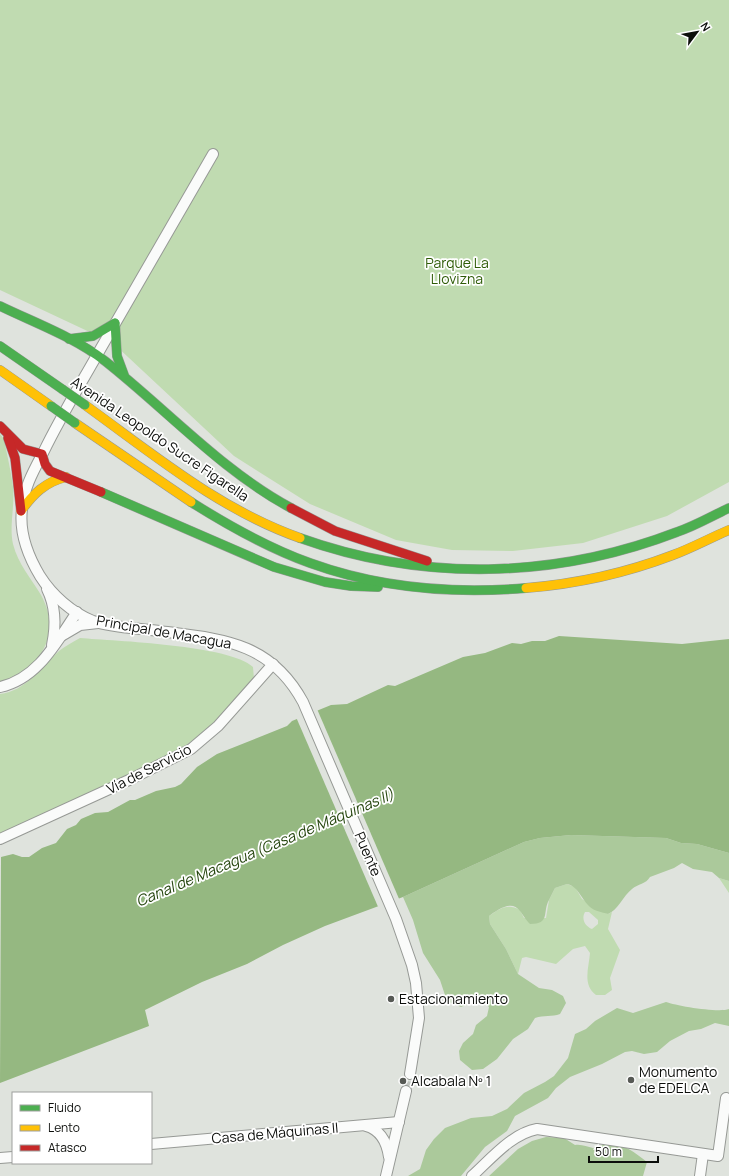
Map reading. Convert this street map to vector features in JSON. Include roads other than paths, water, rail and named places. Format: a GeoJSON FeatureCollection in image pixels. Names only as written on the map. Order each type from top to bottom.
{"type":"FeatureCollection","features":[{"type":"Feature","properties":{"kind":"main road"},"geometry":{"type":"LineString","coordinates":[[0,306],[70,339],[97,355],[232,468],[269,496],[335,531],[453,569]]}},
{"type":"Feature","properties":{"kind":"main road"},"geometry":{"type":"LineString","coordinates":[[70,339],[92,336],[115,323],[117,360],[126,378]]}},
{"type":"Feature","properties":{"kind":"main road","name":"Avenida Leopoldo Sucre Figarella"},"geometry":{"type":"LineString","coordinates":[[0,346],[230,505],[306,542],[382,562],[453,569],[527,568],[594,558],[666,537],[729,508]]}},
{"type":"Feature","properties":{"kind":"main road"},"geometry":{"type":"LineString","coordinates":[[0,370],[179,495],[254,539],[301,560],[330,570],[401,584],[441,589],[527,589],[577,582],[622,573],[665,559],[729,530]]}},
{"type":"Feature","properties":{"kind":"main road"},"geometry":{"type":"LineString","coordinates":[[2,429],[21,449],[31,454],[42,454],[45,464],[50,471],[94,487],[179,524],[241,555],[284,572],[341,586],[366,587],[401,584]]}},
{"type":"Feature","properties":{"kind":"main road"},"geometry":{"type":"LineString","coordinates":[[2,429],[12,444],[22,511]]}},
{"type":"Feature","properties":{"kind":"main road"},"geometry":{"type":"LineString","coordinates":[[22,511],[39,488],[55,479],[66,477]]}},
{"type":"Feature","properties":{"kind":"street","name":"Principal de Macagua"},"geometry":{"type":"LineString","coordinates":[[213,154],[115,323],[42,454],[28,484],[22,511],[21,525],[31,560],[42,578],[60,599],[77,612],[102,623],[186,635],[232,643],[247,648],[273,664],[290,682],[303,702]]}},
{"type":"Feature","properties":{"kind":"street"},"geometry":{"type":"LineString","coordinates":[[42,578],[53,606],[55,622],[51,649]]}},
{"type":"Feature","properties":{"kind":"street"},"geometry":{"type":"LineString","coordinates":[[0,687],[28,675],[51,649],[77,612]]}},
{"type":"Feature","properties":{"kind":"street"},"geometry":{"type":"LineString","coordinates":[[58,639],[80,625],[102,623]]}},
{"type":"Feature","properties":{"kind":"street","name":"Vía de Servicio"},"geometry":{"type":"LineString","coordinates":[[0,839],[129,780],[191,749],[218,726],[273,664]]}},
{"type":"Feature","properties":{"kind":"street","name":"Puente"},"geometry":{"type":"LineString","coordinates":[[303,702],[396,919],[412,966],[418,1001],[418,1031],[410,1074]]}},
{"type":"Feature","properties":{"kind":"street"},"geometry":{"type":"LineString","coordinates":[[386,1176],[406,1091]]}},
{"type":"Feature","properties":{"kind":"street"},"geometry":{"type":"LineString","coordinates":[[472,1176],[510,1142],[524,1133],[537,1129],[718,1156],[726,1098]]}},
{"type":"Feature","properties":{"kind":"street","name":"Casa de Máquinas II"},"geometry":{"type":"LineString","coordinates":[[152,1144],[399,1122]]}},
{"type":"Feature","properties":{"kind":"street"},"geometry":{"type":"LineString","coordinates":[[362,1125],[377,1131],[383,1137],[390,1160]]}},
{"type":"Feature","properties":{"kind":"street"},"geometry":{"type":"LineString","coordinates":[[700,1176],[703,1154]]}},
{"type":"Feature","properties":{"kind":"street"},"geometry":{"type":"LineString","coordinates":[[0,1158],[12,1157]]}},
{"type":"Feature","properties":{"kind":"water","name":"Canal de Macagua (Casa de Máquinas II)"},"geometry":{"type":"Polygon","coordinates":[[[559,636],[682,644],[729,639],[729,853],[697,844],[681,843],[666,838],[571,835],[540,838],[524,842],[403,897],[325,926],[283,945],[247,964],[202,982],[145,1010],[149,1026],[0,1083],[1,857],[13,854],[22,857],[29,857],[42,848],[56,843],[67,829],[76,825],[81,819],[95,813],[108,812],[130,800],[135,800],[156,791],[175,787],[181,784],[197,767],[217,754],[287,726],[292,721],[331,705],[347,704],[388,685],[395,686],[463,657],[485,653],[512,643],[521,644],[532,641],[545,641],[559,636]]]}},
{"type":"Feature","properties":{"kind":"tunnel"},"geometry":{"type":"LineString","coordinates":[[406,1091],[410,1074]]}},
{"type":"Feature","properties":{"kind":"place","name":"Estacionamiento"},"geometry":{"type":"Point","coordinates":[391,999]}},
{"type":"Feature","properties":{"kind":"place","name":"Monumento de EDELCA"},"geometry":{"type":"Point","coordinates":[631,1080]}},
{"type":"Feature","properties":{"kind":"place","name":"Alcabala Nº 1"},"geometry":{"type":"Point","coordinates":[403,1081]}},
{"type":"Feature","properties":{"kind":"park label","name":"Parque La Llovizna"},"geometry":{"type":"Point","coordinates":[457,272]}}]}
